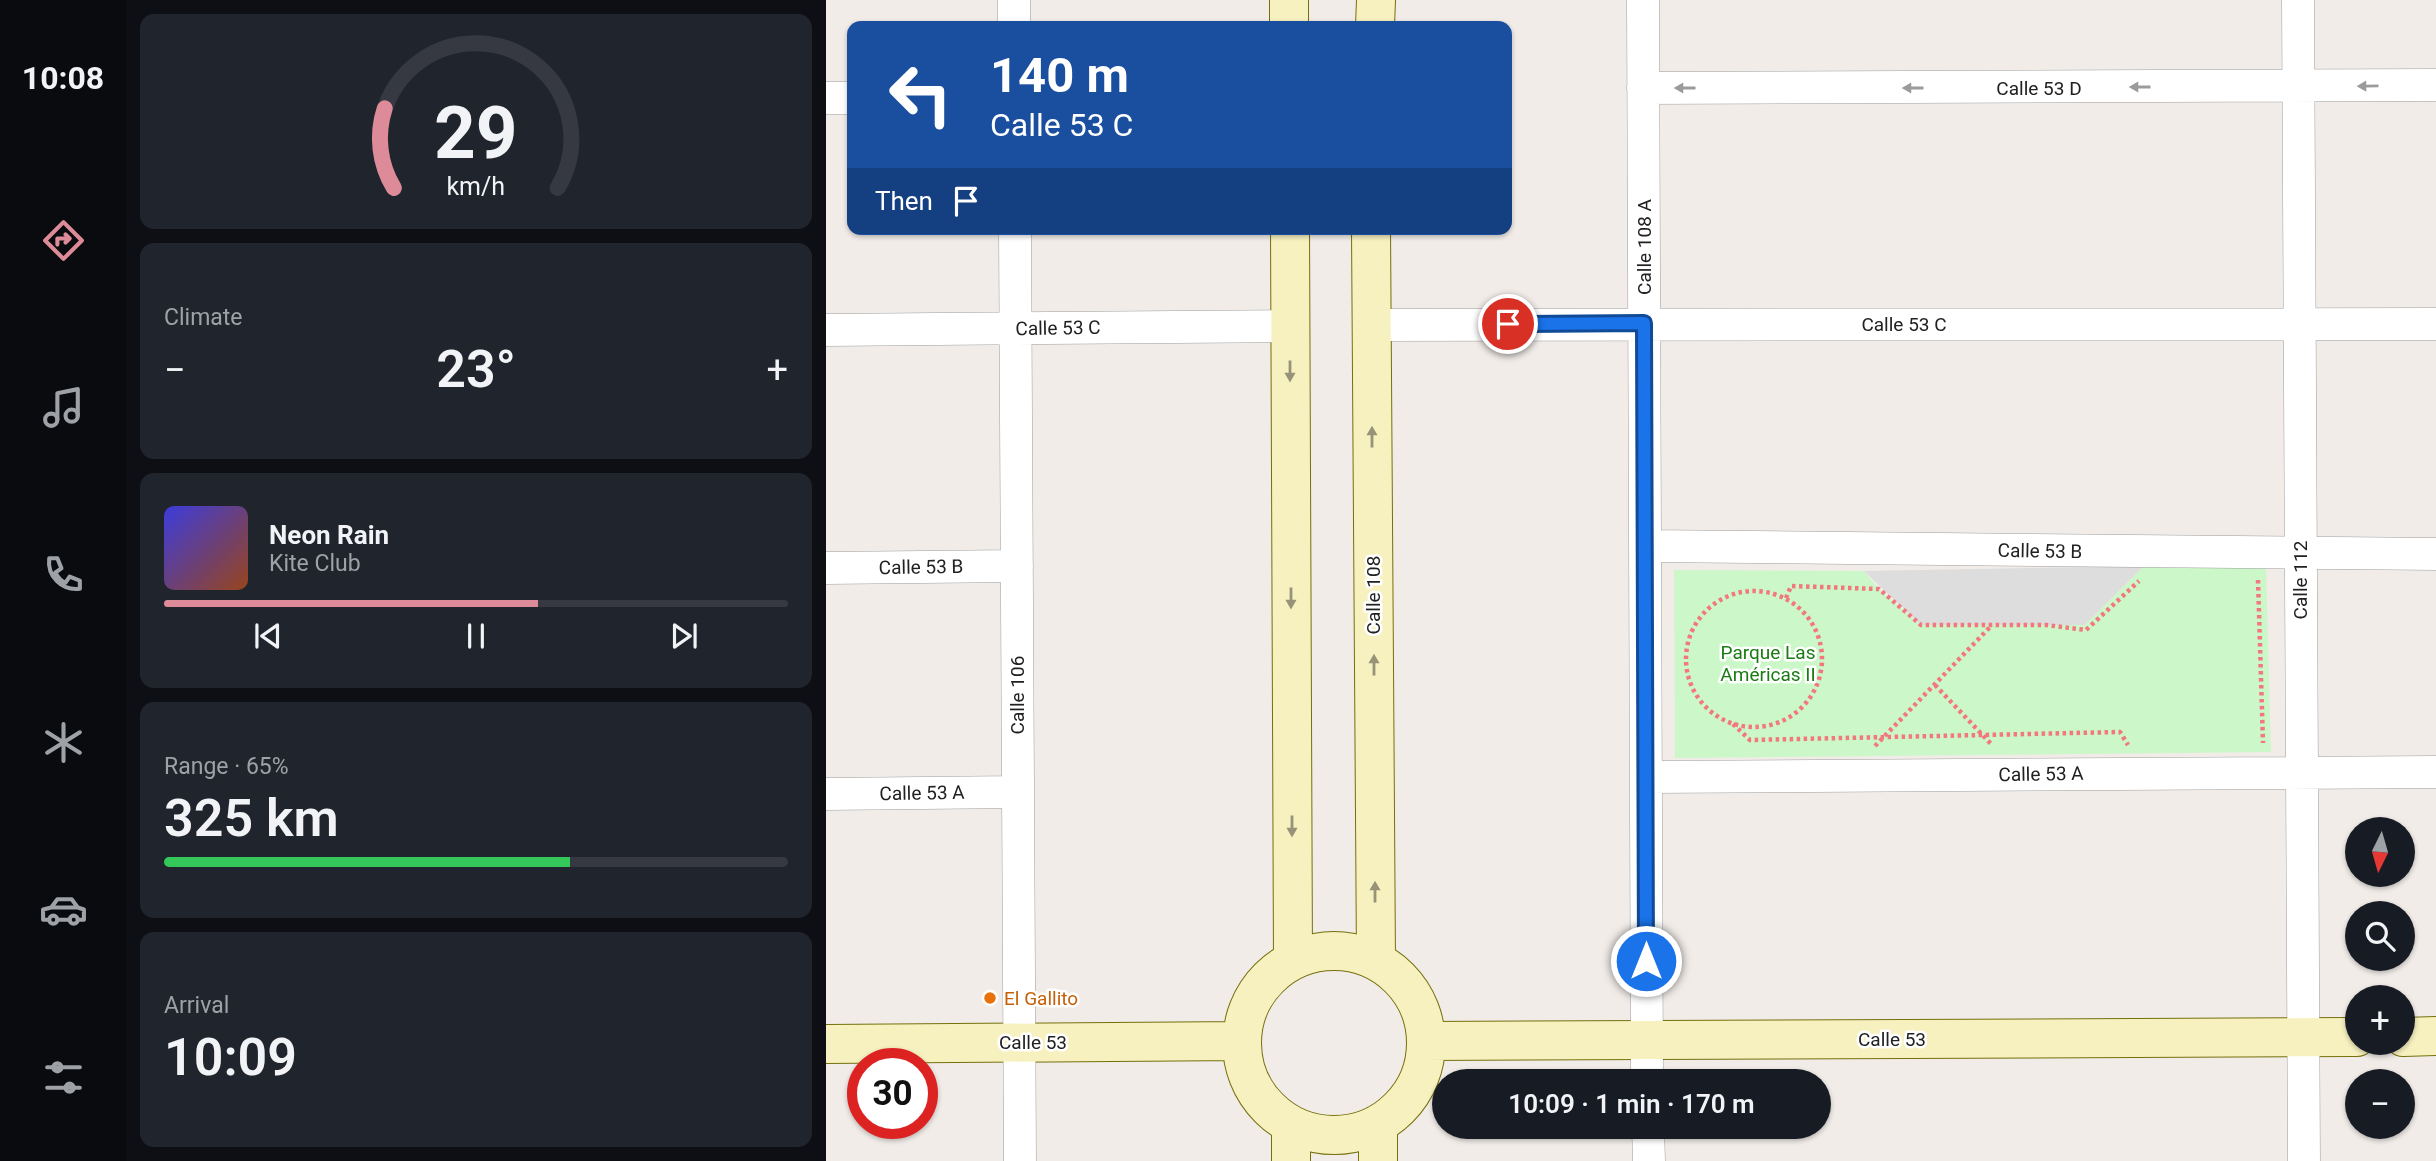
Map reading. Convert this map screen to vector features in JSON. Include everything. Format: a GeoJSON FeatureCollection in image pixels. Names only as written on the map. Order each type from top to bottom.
{"type":"FeatureCollection","features":[{"type":"Feature","properties":{"kind":"main road"},"geometry":{"type":"LineString","coordinates":[[1289,0],[1289,21]]}},
{"type":"Feature","properties":{"kind":"main road"},"geometry":{"type":"LineString","coordinates":[[1375,21],[1376,0]]}},
{"type":"Feature","properties":{"kind":"main road"},"geometry":{"type":"LineString","coordinates":[[1290,235],[1293,960]]}},
{"type":"Feature","properties":{"kind":"main road","name":"Calle 108"},"geometry":{"type":"LineString","coordinates":[[1371,235],[1376,961]]}},
{"type":"Feature","properties":{"kind":"main road"},"geometry":{"type":"LineString","coordinates":[[1334,950],[1376,961],[1402,981],[1420,1009],[1426,1041],[1424,1065],[1414,1089],[1378,1142],[1349,1134],[1320,1134],[1291,1143],[1254,1090],[1244,1066],[1241,1041],[1247,1008],[1266,980],[1293,960],[1334,950]]}},
{"type":"Feature","properties":{"kind":"main road","name":"Calle 53"},"geometry":{"type":"LineString","coordinates":[[1426,1041],[2345,1037]]}},
{"type":"Feature","properties":{"kind":"main road"},"geometry":{"type":"LineString","coordinates":[[2415,1037],[2436,1037]]}},
{"type":"Feature","properties":{"kind":"main road","name":"Calle 53"},"geometry":{"type":"LineString","coordinates":[[826,1044],[1241,1041]]}},
{"type":"Feature","properties":{"kind":"street"},"geometry":{"type":"LineString","coordinates":[[1014,0],[1014,21]]}},
{"type":"Feature","properties":{"kind":"street","name":"Calle 108 A"},"geometry":{"type":"LineString","coordinates":[[1643,0],[1647,1069]]}},
{"type":"Feature","properties":{"kind":"street","name":"Calle 112"},"geometry":{"type":"LineString","coordinates":[[2298,0],[2302,326],[2300,555],[2304,1161]]}},
{"type":"Feature","properties":{"kind":"street","name":"Calle 53 D"},"geometry":{"type":"LineString","coordinates":[[1643,88],[2436,85]]}},
{"type":"Feature","properties":{"kind":"street"},"geometry":{"type":"LineString","coordinates":[[826,98],[847,98]]}},
{"type":"Feature","properties":{"kind":"street","name":"Calle 106"},"geometry":{"type":"LineString","coordinates":[[1015,235],[1020,1161]]}},
{"type":"Feature","properties":{"kind":"street","name":"Calle 53 C"},"geometry":{"type":"LineString","coordinates":[[1372,326],[1644,323],[2302,326],[2436,324]]}},
{"type":"Feature","properties":{"kind":"street","name":"Calle 53 C"},"geometry":{"type":"LineString","coordinates":[[826,330],[1290,326]]}},
{"type":"Feature","properties":{"kind":"street","name":"Calle 53 B"},"geometry":{"type":"LineString","coordinates":[[1645,546],[2300,555],[2436,554]]}},
{"type":"Feature","properties":{"kind":"street","name":"Calle 53 B"},"geometry":{"type":"LineString","coordinates":[[826,568],[1017,566]]}},
{"type":"Feature","properties":{"kind":"street","name":"Calle 53 A"},"geometry":{"type":"LineString","coordinates":[[1646,777],[2436,772]]}},
{"type":"Feature","properties":{"kind":"street","name":"Calle 53 A"},"geometry":{"type":"LineString","coordinates":[[826,794],[1018,792]]}},
{"type":"Feature","properties":{"kind":"street"},"geometry":{"type":"LineString","coordinates":[[1648,1139],[1648,1161]]}},
{"type":"Feature","properties":{"kind":"path"},"geometry":{"type":"LineString","coordinates":[[2258,572],[2264,752]]}},
{"type":"Feature","properties":{"kind":"path"},"geometry":{"type":"LineString","coordinates":[[1786,598],[1791,586],[1879,589],[1921,625],[2046,625],[2086,630],[2141,579]]}},
{"type":"Feature","properties":{"kind":"path"},"geometry":{"type":"LineString","coordinates":[[1733,724],[1756,727],[1778,723],[1797,712],[1812,695],[1821,674],[1822,652],[1817,631],[1804,612],[1786,598],[1765,592],[1742,592],[1721,599],[1703,613],[1691,632],[1686,654],[1688,676],[1698,697],[1713,713],[1733,724],[1749,740],[2120,732]]}},
{"type":"Feature","properties":{"kind":"path"},"geometry":{"type":"LineString","coordinates":[[1848,775],[1992,625]]}},
{"type":"Feature","properties":{"kind":"path"},"geometry":{"type":"LineString","coordinates":[[1935,685],[2019,774]]}},
{"type":"Feature","properties":{"kind":"green space","name":"Parque Las Américas II"},"geometry":{"type":"Polygon","coordinates":[[[2144,566],[2266,566],[2271,752],[1675,758],[1674,570],[1864,571],[1879,589],[1921,625],[2085,625],[2144,566]]]}},
{"type":"Feature","properties":{"kind":"shaded area"},"geometry":{"type":"Polygon","coordinates":[[[2144,566],[2085,625],[1921,625],[1864,571],[2144,566]]]}},
{"type":"Feature","properties":{"kind":"place","name":"El Gallito"},"geometry":{"type":"Point","coordinates":[990,998]}},
{"type":"Feature","properties":{"kind":"route"},"geometry":{"type":"LineString","coordinates":[[1508,324],[1644,323],[1646,961]]}}]}
